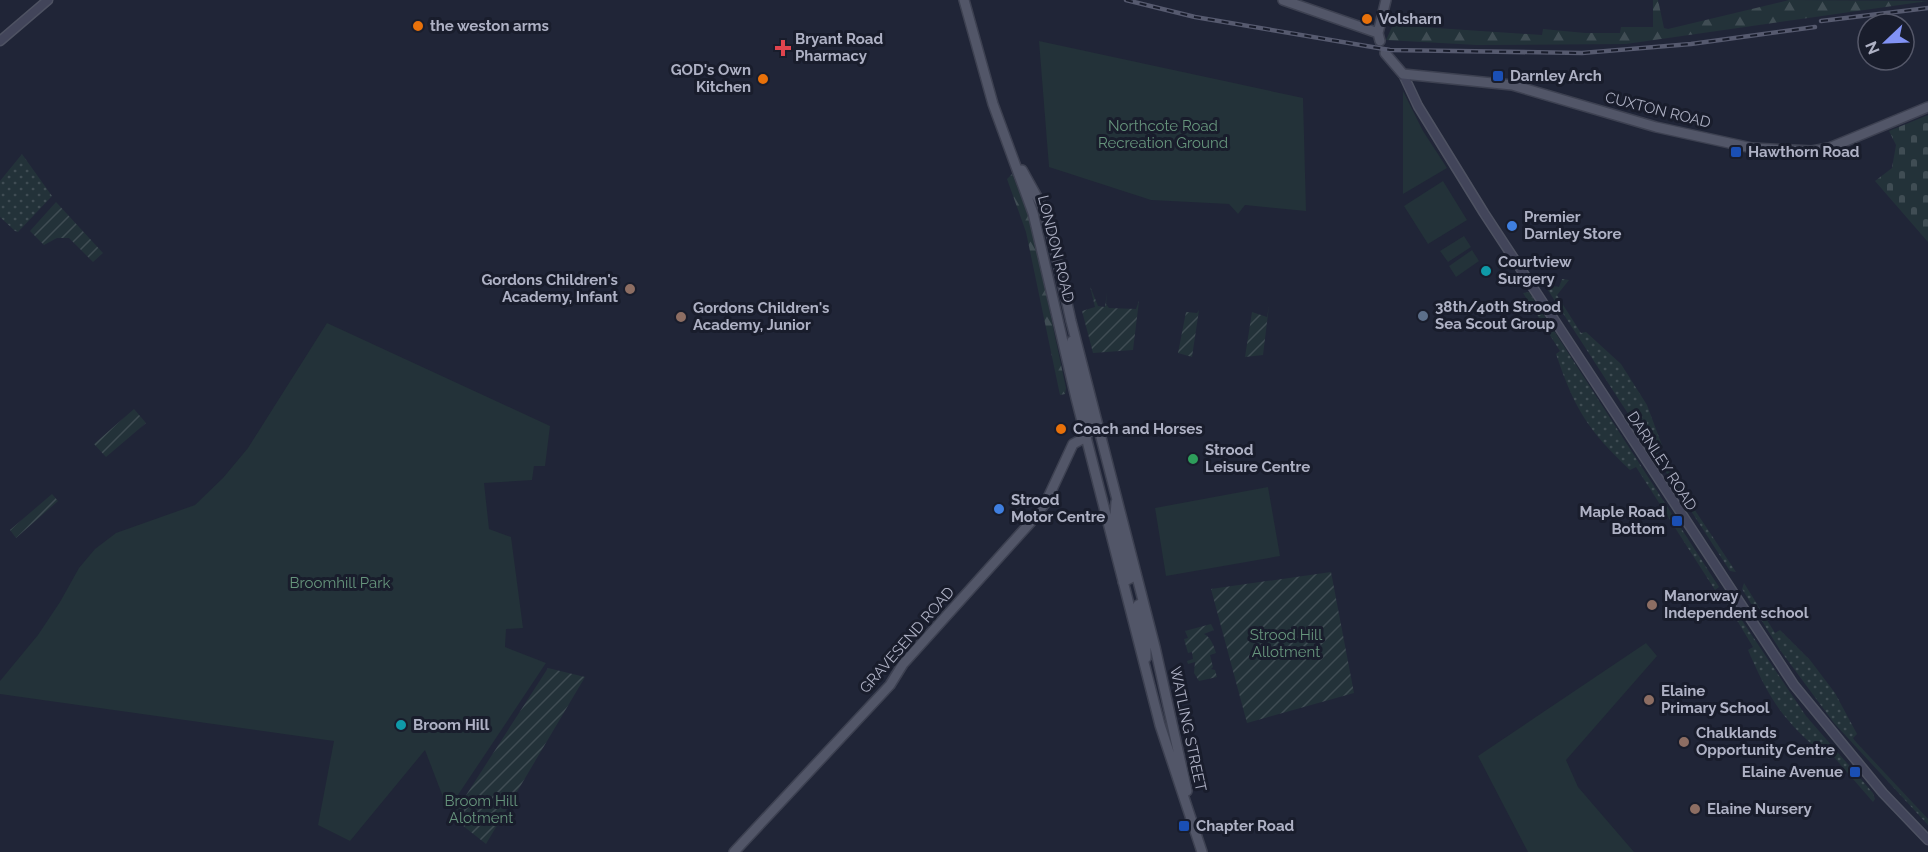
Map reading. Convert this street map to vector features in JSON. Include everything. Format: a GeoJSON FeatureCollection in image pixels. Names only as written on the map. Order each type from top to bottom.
{"type":"FeatureCollection","features":[{"type":"Feature","properties":{"kind":"main road","name":"LONDON ROAD"},"geometry":{"type":"LineString","coordinates":[[964,0],[993,105],[1033,213],[1063,342],[1083,397],[1100,430]]}},
{"type":"Feature","properties":{"kind":"main road"},"geometry":{"type":"LineString","coordinates":[[1283,0],[1379,37],[1386,0]]}},
{"type":"Feature","properties":{"kind":"main road"},"geometry":{"type":"LineString","coordinates":[[1385,53],[1403,74]]}},
{"type":"Feature","properties":{"kind":"main road","name":"CUXTON ROAD"},"geometry":{"type":"LineString","coordinates":[[1403,74],[1512,85],[1656,128],[1752,148],[1812,151],[1829,148],[1928,107]]}},
{"type":"Feature","properties":{"kind":"main road","name":"LONDON ROAD"},"geometry":{"type":"LineString","coordinates":[[1016,165],[1020,167],[1042,206],[1061,273],[1071,321],[1073,357],[1083,397],[1086,437]]}},
{"type":"Feature","properties":{"kind":"main road","name":"LONDON ROAD"},"geometry":{"type":"LineString","coordinates":[[1061,273],[1058,284],[1063,342]]}},
{"type":"Feature","properties":{"kind":"main road","name":"WATLING STREET"},"geometry":{"type":"LineString","coordinates":[[1100,430],[1143,603],[1191,815]]}},
{"type":"Feature","properties":{"kind":"main road","name":"WATLING STREET"},"geometry":{"type":"LineString","coordinates":[[1086,437],[1166,747],[1191,815]]}},
{"type":"Feature","properties":{"kind":"main road","name":"GRAVESEND ROAD"},"geometry":{"type":"LineString","coordinates":[[734,852],[890,685],[903,664],[1030,523],[1046,502],[1073,444],[1086,437]]}},
{"type":"Feature","properties":{"kind":"main road","name":"WATLING STREET"},"geometry":{"type":"LineString","coordinates":[[1117,496],[1115,514],[1131,578],[1123,582]]}},
{"type":"Feature","properties":{"kind":"main road","name":"WATLING STREET"},"geometry":{"type":"LineString","coordinates":[[1143,603],[1138,605],[1137,610],[1146,647],[1145,666]]}},
{"type":"Feature","properties":{"kind":"main road"},"geometry":{"type":"LineString","coordinates":[[1191,815],[1202,852]]}},
{"type":"Feature","properties":{"kind":"street"},"geometry":{"type":"LineString","coordinates":[[0,41],[48,0]]}},
{"type":"Feature","properties":{"kind":"street","name":"DARNLEY ROAD"},"geometry":{"type":"LineString","coordinates":[[1403,74],[1425,118],[1484,213],[1794,686],[1883,793],[1928,840]]}},
{"type":"Feature","properties":{"kind":"green space"},"geometry":{"type":"Polygon","coordinates":[[[1653,0],[1658,0],[1664,28],[1668,29],[1789,0],[1928,1],[1626,44],[1477,45],[1386,40],[1396,18],[1406,26],[1542,35],[1543,29],[1585,33],[1620,33],[1621,27],[1653,27],[1653,0]]]}},
{"type":"Feature","properties":{"kind":"green space","name":"Northcote Road Recreation Ground"},"geometry":{"type":"Polygon","coordinates":[[[1039,41],[1303,98],[1306,211],[1245,205],[1238,214],[1229,204],[1151,200],[1049,167],[1039,41]]]}},
{"type":"Feature","properties":{"kind":"green space"},"geometry":{"type":"Polygon","coordinates":[[[1403,91],[1423,131],[1447,168],[1403,194],[1403,91]]]}},
{"type":"Feature","properties":{"kind":"green space"},"geometry":{"type":"Polygon","coordinates":[[[1928,115],[1928,242],[1875,181],[1892,168],[1896,145],[1889,131],[1928,115]]]}},
{"type":"Feature","properties":{"kind":"green space"},"geometry":{"type":"Polygon","coordinates":[[[22,154],[52,196],[18,232],[0,217],[0,181],[22,154]]]}},
{"type":"Feature","properties":{"kind":"green space"},"geometry":{"type":"Polygon","coordinates":[[[1012,174],[1030,219],[1066,388],[1065,394],[1060,395],[1026,232],[1007,179],[1012,174]]]}},
{"type":"Feature","properties":{"kind":"green space"},"geometry":{"type":"Polygon","coordinates":[[[1443,181],[1467,220],[1428,244],[1404,206],[1443,181]]]}},
{"type":"Feature","properties":{"kind":"green space"},"geometry":{"type":"Polygon","coordinates":[[[56,202],[103,253],[93,262],[69,238],[57,238],[44,245],[30,231],[56,202]]]}},
{"type":"Feature","properties":{"kind":"green space"},"geometry":{"type":"Polygon","coordinates":[[[1464,236],[1471,247],[1448,262],[1440,251],[1464,236]]]}},
{"type":"Feature","properties":{"kind":"green space"},"geometry":{"type":"Polygon","coordinates":[[[1472,250],[1479,261],[1456,277],[1449,266],[1472,250]]]}},
{"type":"Feature","properties":{"kind":"green space"},"geometry":{"type":"Polygon","coordinates":[[[1542,277],[1551,278],[1553,286],[1559,287],[1562,279],[1569,280],[1557,295],[1581,333],[1586,332],[1621,364],[1647,405],[1663,448],[1657,453],[1736,572],[1730,571],[1542,281],[1542,277]]]}},
{"type":"Feature","properties":{"kind":"green space"},"geometry":{"type":"Polygon","coordinates":[[[1090,286],[1098,306],[1105,307],[1107,292],[1106,304],[1109,308],[1136,309],[1139,301],[1133,350],[1093,353],[1082,311],[1095,307],[1090,286]]]}},
{"type":"Feature","properties":{"kind":"green space"},"geometry":{"type":"Polygon","coordinates":[[[1529,292],[1719,587],[1715,590],[1636,467],[1630,470],[1603,443],[1584,418],[1556,354],[1560,351],[1523,293],[1529,292]]]}},
{"type":"Feature","properties":{"kind":"green space"},"geometry":{"type":"Polygon","coordinates":[[[1269,306],[1263,355],[1245,357],[1252,312],[1267,317],[1269,306]]]}},
{"type":"Feature","properties":{"kind":"green space"},"geometry":{"type":"Polygon","coordinates":[[[1199,310],[1192,357],[1178,353],[1186,312],[1197,313],[1199,310]]]}},
{"type":"Feature","properties":{"kind":"green space","name":"Broomhill Park"},"geometry":{"type":"Polygon","coordinates":[[[327,323],[550,426],[545,466],[534,466],[532,480],[484,483],[489,529],[511,537],[523,628],[506,629],[505,647],[546,663],[448,810],[425,750],[350,841],[318,825],[334,741],[0,694],[0,681],[38,635],[79,568],[95,549],[116,533],[195,505],[223,478],[248,448],[327,323]]]}},
{"type":"Feature","properties":{"kind":"green space"},"geometry":{"type":"Polygon","coordinates":[[[134,409],[146,423],[106,457],[94,444],[134,409]]]}},
{"type":"Feature","properties":{"kind":"green space"},"geometry":{"type":"Polygon","coordinates":[[[1268,487],[1280,556],[1166,576],[1155,508],[1268,487]]]}},
{"type":"Feature","properties":{"kind":"green space"},"geometry":{"type":"Polygon","coordinates":[[[52,494],[58,501],[16,538],[10,530],[52,494]]]}},
{"type":"Feature","properties":{"kind":"green space","name":"Strood Hill Allotment"},"geometry":{"type":"Polygon","coordinates":[[[1331,572],[1354,693],[1247,723],[1211,589],[1331,572]]]}},
{"type":"Feature","properties":{"kind":"green space"},"geometry":{"type":"Polygon","coordinates":[[[1744,583],[1775,633],[1780,630],[1810,660],[1835,693],[1857,734],[1853,738],[1855,741],[1928,819],[1928,825],[1834,723],[1780,650],[1742,589],[1744,583]]]}},
{"type":"Feature","properties":{"kind":"green space"},"geometry":{"type":"Polygon","coordinates":[[[1723,597],[1727,598],[1806,716],[1873,793],[1875,799],[1873,802],[1833,756],[1829,759],[1814,746],[1780,710],[1764,684],[1748,650],[1753,647],[1723,597]]]}},
{"type":"Feature","properties":{"kind":"green space"},"geometry":{"type":"Polygon","coordinates":[[[1211,624],[1214,630],[1204,634],[1211,641],[1216,653],[1210,655],[1213,667],[1211,669],[1215,670],[1217,677],[1199,681],[1194,673],[1195,662],[1188,664],[1187,661],[1193,659],[1192,652],[1188,653],[1184,639],[1188,638],[1185,631],[1211,624]]]}},
{"type":"Feature","properties":{"kind":"green space"},"geometry":{"type":"Polygon","coordinates":[[[1646,643],[1657,656],[1566,760],[1578,787],[1634,852],[1528,852],[1478,756],[1646,643]]]}},
{"type":"Feature","properties":{"kind":"green space","name":"Broom Hill Alotment"},"geometry":{"type":"Polygon","coordinates":[[[548,668],[585,677],[486,844],[452,817],[548,668]]]}},
{"type":"Feature","properties":{"kind":"railway"},"geometry":{"type":"LineString","coordinates":[[1126,0],[1195,17],[1390,50],[1582,53],[1691,44],[1815,27]]}},
{"type":"Feature","properties":{"kind":"railway"},"geometry":{"type":"LineString","coordinates":[[1821,21],[1928,8]]}},
{"type":"Feature","properties":{"kind":"place","name":"Volsharn"},"geometry":{"type":"Point","coordinates":[1367,19]}},
{"type":"Feature","properties":{"kind":"place","name":"the weston arms"},"geometry":{"type":"Point","coordinates":[418,26]}},
{"type":"Feature","properties":{"kind":"place","name":"Bryant Road Pharmacy"},"geometry":{"type":"Point","coordinates":[783,48]}},
{"type":"Feature","properties":{"kind":"place","name":"Darnley Arch"},"geometry":{"type":"Point","coordinates":[1498,76]}},
{"type":"Feature","properties":{"kind":"place","name":"GOD's Own Kitchen"},"geometry":{"type":"Point","coordinates":[763,79]}},
{"type":"Feature","properties":{"kind":"place","name":"Hawthorn Road"},"geometry":{"type":"Point","coordinates":[1736,152]}},
{"type":"Feature","properties":{"kind":"place","name":"Premier Darnley Store"},"geometry":{"type":"Point","coordinates":[1512,226]}},
{"type":"Feature","properties":{"kind":"place","name":"Courtview Surgery"},"geometry":{"type":"Point","coordinates":[1486,271]}},
{"type":"Feature","properties":{"kind":"place","name":"Gordons Children's Academy, Infant"},"geometry":{"type":"Point","coordinates":[630,289]}},
{"type":"Feature","properties":{"kind":"place","name":"38th/40th Strood Sea Scout Group"},"geometry":{"type":"Point","coordinates":[1423,316]}},
{"type":"Feature","properties":{"kind":"place","name":"Gordons Children's Academy, Junior"},"geometry":{"type":"Point","coordinates":[681,317]}},
{"type":"Feature","properties":{"kind":"place","name":"Coach and Horses"},"geometry":{"type":"Point","coordinates":[1061,429]}},
{"type":"Feature","properties":{"kind":"place","name":"Strood Leisure Centre"},"geometry":{"type":"Point","coordinates":[1193,459]}},
{"type":"Feature","properties":{"kind":"place","name":"Strood Motor Centre"},"geometry":{"type":"Point","coordinates":[999,509]}},
{"type":"Feature","properties":{"kind":"place","name":"Maple Road Bottom"},"geometry":{"type":"Point","coordinates":[1677,521]}},
{"type":"Feature","properties":{"kind":"place","name":"Manorway Independent school"},"geometry":{"type":"Point","coordinates":[1652,605]}},
{"type":"Feature","properties":{"kind":"place","name":"Elaine Primary School"},"geometry":{"type":"Point","coordinates":[1649,700]}},
{"type":"Feature","properties":{"kind":"place","name":"Broom Hill"},"geometry":{"type":"Point","coordinates":[401,725]}},
{"type":"Feature","properties":{"kind":"place","name":"Chalklands Opportunity Centre"},"geometry":{"type":"Point","coordinates":[1684,742]}},
{"type":"Feature","properties":{"kind":"place","name":"Elaine Avenue"},"geometry":{"type":"Point","coordinates":[1855,772]}},
{"type":"Feature","properties":{"kind":"place","name":"Elaine Nursery"},"geometry":{"type":"Point","coordinates":[1695,809]}},
{"type":"Feature","properties":{"kind":"place","name":"Chapter Road"},"geometry":{"type":"Point","coordinates":[1184,826]}}]}
